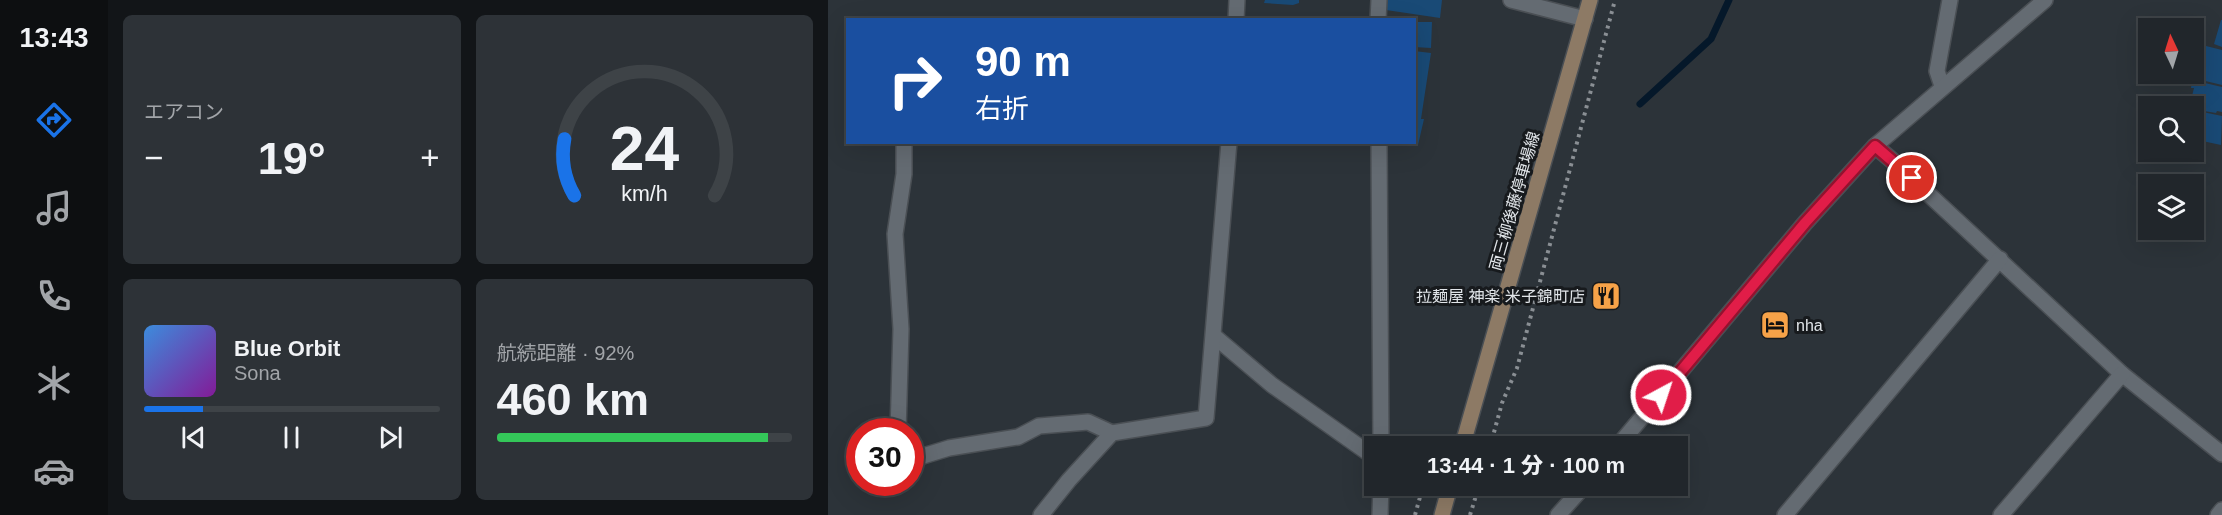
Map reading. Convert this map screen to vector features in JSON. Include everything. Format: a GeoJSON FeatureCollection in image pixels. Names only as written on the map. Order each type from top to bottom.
{"type":"FeatureCollection","features":[{"type":"Feature","properties":{"kind":"main road","name":"両三柳後藤停車場線"},"geometry":{"type":"LineString","coordinates":[[1464,436],[1590,0]]}},
{"type":"Feature","properties":{"kind":"main road"},"geometry":{"type":"LineString","coordinates":[[1442,515],[1447,496]]}},
{"type":"Feature","properties":{"kind":"street"},"geometry":{"type":"LineString","coordinates":[[1236,18],[1237,0]]}},
{"type":"Feature","properties":{"kind":"street"},"geometry":{"type":"LineString","coordinates":[[1378,18],[1379,0]]}},
{"type":"Feature","properties":{"kind":"street"},"geometry":{"type":"LineString","coordinates":[[1511,0],[1586,19]]}},
{"type":"Feature","properties":{"kind":"street"},"geometry":{"type":"LineString","coordinates":[[1942,86],[1937,71],[1950,0]]}},
{"type":"Feature","properties":{"kind":"street"},"geometry":{"type":"LineString","coordinates":[[1626,436],[1805,223],[1875,146],[1942,86],[2045,0]]}},
{"type":"Feature","properties":{"kind":"street"},"geometry":{"type":"LineString","coordinates":[[898,418],[901,329],[895,234],[904,174],[904,144]]}},
{"type":"Feature","properties":{"kind":"street"},"geometry":{"type":"LineString","coordinates":[[924,456],[950,448],[1018,437],[1039,426],[1088,422],[1112,433],[1206,418],[1229,144]]}},
{"type":"Feature","properties":{"kind":"street"},"geometry":{"type":"LineString","coordinates":[[1379,144],[1381,436]]}},
{"type":"Feature","properties":{"kind":"street"},"geometry":{"type":"LineString","coordinates":[[1875,146],[2122,374],[2222,454]]}},
{"type":"Feature","properties":{"kind":"street"},"geometry":{"type":"LineString","coordinates":[[1785,515],[2000,259]]}},
{"type":"Feature","properties":{"kind":"street"},"geometry":{"type":"LineString","coordinates":[[1214,336],[1272,384],[1364,450]]}},
{"type":"Feature","properties":{"kind":"street"},"geometry":{"type":"LineString","coordinates":[[2001,515],[2122,374]]}},
{"type":"Feature","properties":{"kind":"street"},"geometry":{"type":"LineString","coordinates":[[1041,515],[1112,433]]}},
{"type":"Feature","properties":{"kind":"street"},"geometry":{"type":"LineString","coordinates":[[1380,515],[1381,496]]}},
{"type":"Feature","properties":{"kind":"street"},"geometry":{"type":"LineString","coordinates":[[1558,515],[1575,496]]}},
{"type":"Feature","properties":{"kind":"street"},"geometry":{"type":"LineString","coordinates":[[2218,515],[2222,510]]}},
{"type":"Feature","properties":{"kind":"path"},"geometry":{"type":"LineString","coordinates":[[1493,436],[1502,403],[1517,368],[1615,0]]}},
{"type":"Feature","properties":{"kind":"path"},"geometry":{"type":"LineString","coordinates":[[1415,515],[1420,496]]}},
{"type":"Feature","properties":{"kind":"path"},"geometry":{"type":"LineString","coordinates":[[1470,515],[1476,496]]}},
{"type":"Feature","properties":{"kind":"building"},"geometry":{"type":"Polygon","coordinates":[[[1265,0],[1299,0],[1299,3],[1293,5],[1264,3],[1265,0]]]}},
{"type":"Feature","properties":{"kind":"building"},"geometry":{"type":"Polygon","coordinates":[[[1388,0],[1442,0],[1440,18],[1386,10],[1388,0]]]}},
{"type":"Feature","properties":{"kind":"building"},"geometry":{"type":"Polygon","coordinates":[[[2222,20],[2222,47],[2214,44],[2222,20]]]}},
{"type":"Feature","properties":{"kind":"building"},"geometry":{"type":"Polygon","coordinates":[[[1416,22],[1432,22],[1431,48],[1416,47],[1416,22]]]}},
{"type":"Feature","properties":{"kind":"building"},"geometry":{"type":"Polygon","coordinates":[[[2204,46],[2222,50],[2222,85],[2204,81],[2204,46]]]}},
{"type":"Feature","properties":{"kind":"building"},"geometry":{"type":"Polygon","coordinates":[[[1416,51],[1431,53],[1421,119],[1424,119],[1418,145],[1414,144],[1416,144],[1416,51]]]}},
{"type":"Feature","properties":{"kind":"building"},"geometry":{"type":"Polygon","coordinates":[[[2204,83],[2222,87],[2222,112],[2204,111],[2204,96],[2192,96],[2194,88],[2191,88],[2192,84],[2204,83]]]}},
{"type":"Feature","properties":{"kind":"building"},"geometry":{"type":"Polygon","coordinates":[[[2204,112],[2222,116],[2221,145],[2204,141],[2204,112]]]}},
{"type":"Feature","properties":{"kind":"waterway"},"geometry":{"type":"LineString","coordinates":[[1640,104],[1711,39],[1729,0]]}},
{"type":"Feature","properties":{"kind":"place","name":"拉麺屋 神楽 米子錦町店"},"geometry":{"type":"Point","coordinates":[1606,296]}},
{"type":"Feature","properties":{"kind":"place","name":"nha"},"geometry":{"type":"Point","coordinates":[1775,325]}},
{"type":"Feature","properties":{"kind":"route"},"geometry":{"type":"LineString","coordinates":[[1661,395],[1805,223],[1875,146],[1912,178]]}}]}
